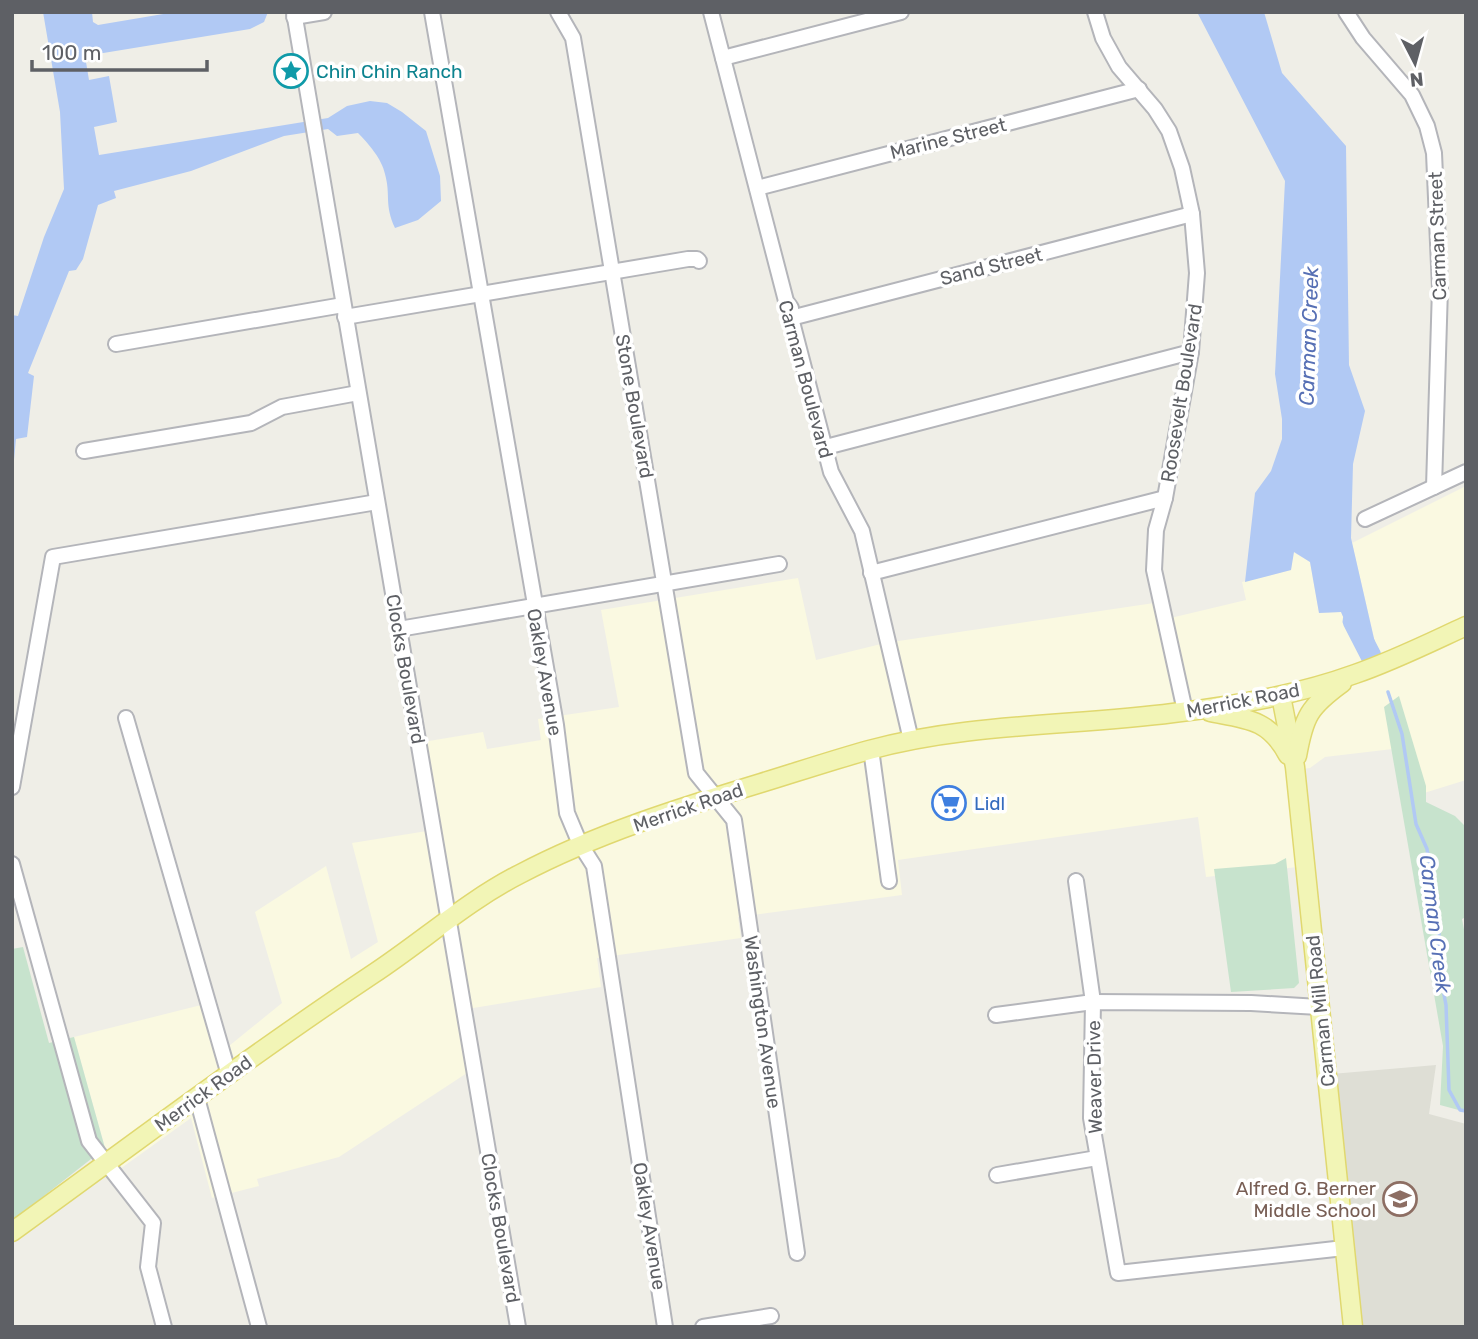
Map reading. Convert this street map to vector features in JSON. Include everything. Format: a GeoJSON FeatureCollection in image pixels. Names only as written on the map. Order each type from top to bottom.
{"type":"FeatureCollection","features":[{"type":"Feature","properties":{"kind":"main road","name":"Merrick Road"},"geometry":{"type":"LineString","coordinates":[[12,1232],[403,953],[468,903],[580,844],[715,797],[871,749],[911,740],[1193,710],[1281,696],[1355,674],[1466,626]]}},
{"type":"Feature","properties":{"kind":"main road"},"geometry":{"type":"LineString","coordinates":[[1295,767],[1302,727],[1311,710],[1328,693],[1355,674]]}},
{"type":"Feature","properties":{"kind":"main road","name":"Carman Mill Road"},"geometry":{"type":"LineString","coordinates":[[1281,696],[1295,767],[1353,1327]]}},
{"type":"Feature","properties":{"kind":"main road"},"geometry":{"type":"LineString","coordinates":[[1193,710],[1247,719],[1269,728],[1280,740],[1295,767]]}},
{"type":"Feature","properties":{"kind":"street"},"geometry":{"type":"LineString","coordinates":[[294,15],[324,12]]}},
{"type":"Feature","properties":{"kind":"street","name":"Oakley Avenue"},"geometry":{"type":"LineString","coordinates":[[432,12],[556,725],[567,813],[580,844],[594,866],[665,1327]]}},
{"type":"Feature","properties":{"kind":"street","name":"Stone Boulevard"},"geometry":{"type":"LineString","coordinates":[[558,12],[573,38],[696,773],[715,797]]}},
{"type":"Feature","properties":{"kind":"street","name":"Carman Boulevard"},"geometry":{"type":"LineString","coordinates":[[711,12],[786,301],[791,308],[790,318],[831,472],[862,531],[911,740]]}},
{"type":"Feature","properties":{"kind":"street"},"geometry":{"type":"LineString","coordinates":[[723,58],[901,12]]}},
{"type":"Feature","properties":{"kind":"street","name":"Roosevelt Boulevard"},"geometry":{"type":"LineString","coordinates":[[1095,12],[1103,38],[1114,57],[1154,109],[1172,140],[1182,168],[1192,214],[1196,273],[1191,352],[1165,498],[1156,530],[1154,570],[1193,710]]}},
{"type":"Feature","properties":{"kind":"street","name":"Carman Street"},"geometry":{"type":"LineString","coordinates":[[1346,12],[1363,37],[1412,95],[1427,126],[1434,153],[1440,288],[1434,487]]}},
{"type":"Feature","properties":{"kind":"street","name":"Clocks Boulevard"},"geometry":{"type":"LineString","coordinates":[[294,15],[517,1327]]}},
{"type":"Feature","properties":{"kind":"street","name":"Marine Street"},"geometry":{"type":"LineString","coordinates":[[757,188],[1139,89]]}},
{"type":"Feature","properties":{"kind":"street","name":"Sand Street"},"geometry":{"type":"LineString","coordinates":[[790,318],[1192,214]]}},
{"type":"Feature","properties":{"kind":"street"},"geometry":{"type":"LineString","coordinates":[[117,344],[344,311],[480,295],[688,259],[699,261]]}},
{"type":"Feature","properties":{"kind":"street"},"geometry":{"type":"LineString","coordinates":[[825,447],[1191,352]]}},
{"type":"Feature","properties":{"kind":"street"},"geometry":{"type":"LineString","coordinates":[[84,451],[251,423],[282,407],[359,393]]}},
{"type":"Feature","properties":{"kind":"street"},"geometry":{"type":"LineString","coordinates":[[1366,519],[1466,472]]}},
{"type":"Feature","properties":{"kind":"street"},"geometry":{"type":"LineString","coordinates":[[871,573],[1165,498]]}},
{"type":"Feature","properties":{"kind":"street"},"geometry":{"type":"LineString","coordinates":[[12,787],[53,557],[377,502]]}},
{"type":"Feature","properties":{"kind":"street"},"geometry":{"type":"LineString","coordinates":[[399,629],[779,564]]}},
{"type":"Feature","properties":{"kind":"street"},"geometry":{"type":"LineString","coordinates":[[126,718],[229,1075]]}},
{"type":"Feature","properties":{"kind":"street"},"geometry":{"type":"LineString","coordinates":[[871,749],[888,881]]}},
{"type":"Feature","properties":{"kind":"street","name":"Washington Avenue"},"geometry":{"type":"LineString","coordinates":[[715,797],[734,820],[797,1253]]}},
{"type":"Feature","properties":{"kind":"street"},"geometry":{"type":"LineString","coordinates":[[12,863],[89,1141],[153,1223],[148,1267],[164,1327]]}},
{"type":"Feature","properties":{"kind":"street","name":"Weaver Drive"},"geometry":{"type":"LineString","coordinates":[[1076,881],[1093,1002],[1091,1118],[1118,1273],[1344,1248]]}},
{"type":"Feature","properties":{"kind":"street"},"geometry":{"type":"LineString","coordinates":[[996,1015],[1093,1002],[1251,1003],[1319,1007]]}},
{"type":"Feature","properties":{"kind":"street"},"geometry":{"type":"LineString","coordinates":[[197,1098],[259,1327]]}},
{"type":"Feature","properties":{"kind":"street"},"geometry":{"type":"LineString","coordinates":[[997,1175],[1097,1158]]}},
{"type":"Feature","properties":{"kind":"street"},"geometry":{"type":"LineString","coordinates":[[703,1327],[771,1316]]}},
{"type":"Feature","properties":{"kind":"shaded area"},"geometry":{"type":"Polygon","coordinates":[[[1466,486],[1466,780],[1408,798],[1401,748],[1325,757],[1310,768],[1286,771],[1298,867],[1206,877],[1198,817],[898,860],[902,895],[738,917],[741,938],[597,958],[601,987],[461,1010],[470,1071],[339,1157],[257,1179],[259,1186],[212,1198],[191,1118],[120,1169],[105,1148],[74,1037],[217,1001],[229,1046],[282,1003],[255,912],[326,866],[351,959],[378,942],[352,843],[427,831],[411,744],[483,732],[487,749],[541,740],[538,719],[619,707],[601,610],[798,578],[816,660],[885,643],[1154,603],[1158,621],[1246,600],[1242,582],[1291,570],[1293,552],[1310,562],[1319,613],[1341,612],[1358,649],[1375,642],[1352,543],[1466,486]]]}},
{"type":"Feature","properties":{"kind":"shaded area"},"geometry":{"type":"Polygon","coordinates":[[[1399,696],[1426,786],[1426,802],[1455,816],[1466,827],[1466,917],[1462,919],[1466,940],[1466,1112],[1440,1105],[1443,1046],[1384,707],[1399,696]]]}},
{"type":"Feature","properties":{"kind":"shaded area"},"geometry":{"type":"Polygon","coordinates":[[[1286,858],[1299,983],[1294,988],[1231,992],[1214,869],[1275,864],[1286,858]]]}},
{"type":"Feature","properties":{"kind":"shaded area"},"geometry":{"type":"Polygon","coordinates":[[[23,947],[49,1043],[74,1037],[105,1148],[12,1221],[12,949],[23,947]]]}},
{"type":"Feature","properties":{"kind":"shaded area","name":"Alfred G. Berner Middle School"},"geometry":{"type":"Polygon","coordinates":[[[1436,1065],[1429,1114],[1466,1124],[1466,1327],[1347,1327],[1320,1075],[1436,1065]]]}},
{"type":"Feature","properties":{"kind":"water"},"geometry":{"type":"Polygon","coordinates":[[[43,12],[92,12],[93,22],[98,25],[175,12],[268,12],[264,22],[250,29],[85,56],[89,80],[109,76],[117,122],[94,127],[99,155],[328,118],[347,106],[370,101],[387,103],[426,131],[440,176],[441,201],[418,220],[395,228],[390,213],[385,174],[374,152],[358,133],[337,136],[328,129],[284,136],[191,171],[114,191],[116,198],[98,205],[83,259],[76,270],[69,271],[28,373],[34,376],[27,437],[16,439],[12,481],[12,315],[18,316],[44,237],[64,189],[60,112],[43,12]]]}},
{"type":"Feature","properties":{"kind":"water"},"geometry":{"type":"Polygon","coordinates":[[[1197,12],[1264,12],[1282,73],[1346,146],[1349,365],[1365,411],[1353,464],[1351,538],[1375,643],[1357,649],[1341,612],[1319,613],[1310,562],[1294,552],[1291,570],[1245,582],[1255,493],[1271,471],[1282,439],[1282,419],[1275,374],[1285,181],[1197,12]]]}},
{"type":"Feature","properties":{"kind":"waterway","name":"Carman Creek"},"geometry":{"type":"LineString","coordinates":[[1353,621],[1371,656]]}},
{"type":"Feature","properties":{"kind":"waterway","name":"Carman Creek"},"geometry":{"type":"LineString","coordinates":[[1388,692],[1402,734],[1416,824],[1427,849],[1431,872],[1428,896],[1439,932],[1438,964],[1446,1005],[1449,1090],[1460,1110],[1466,1111]]}},
{"type":"Feature","properties":{"kind":"place","name":"Chin Chin Ranch"},"geometry":{"type":"Point","coordinates":[291,71]}},
{"type":"Feature","properties":{"kind":"place","name":"Lidl"},"geometry":{"type":"Point","coordinates":[949,803]}},
{"type":"Feature","properties":{"kind":"place","name":"Alfred G. Berner Middle School"},"geometry":{"type":"Point","coordinates":[1400,1199]}}]}
